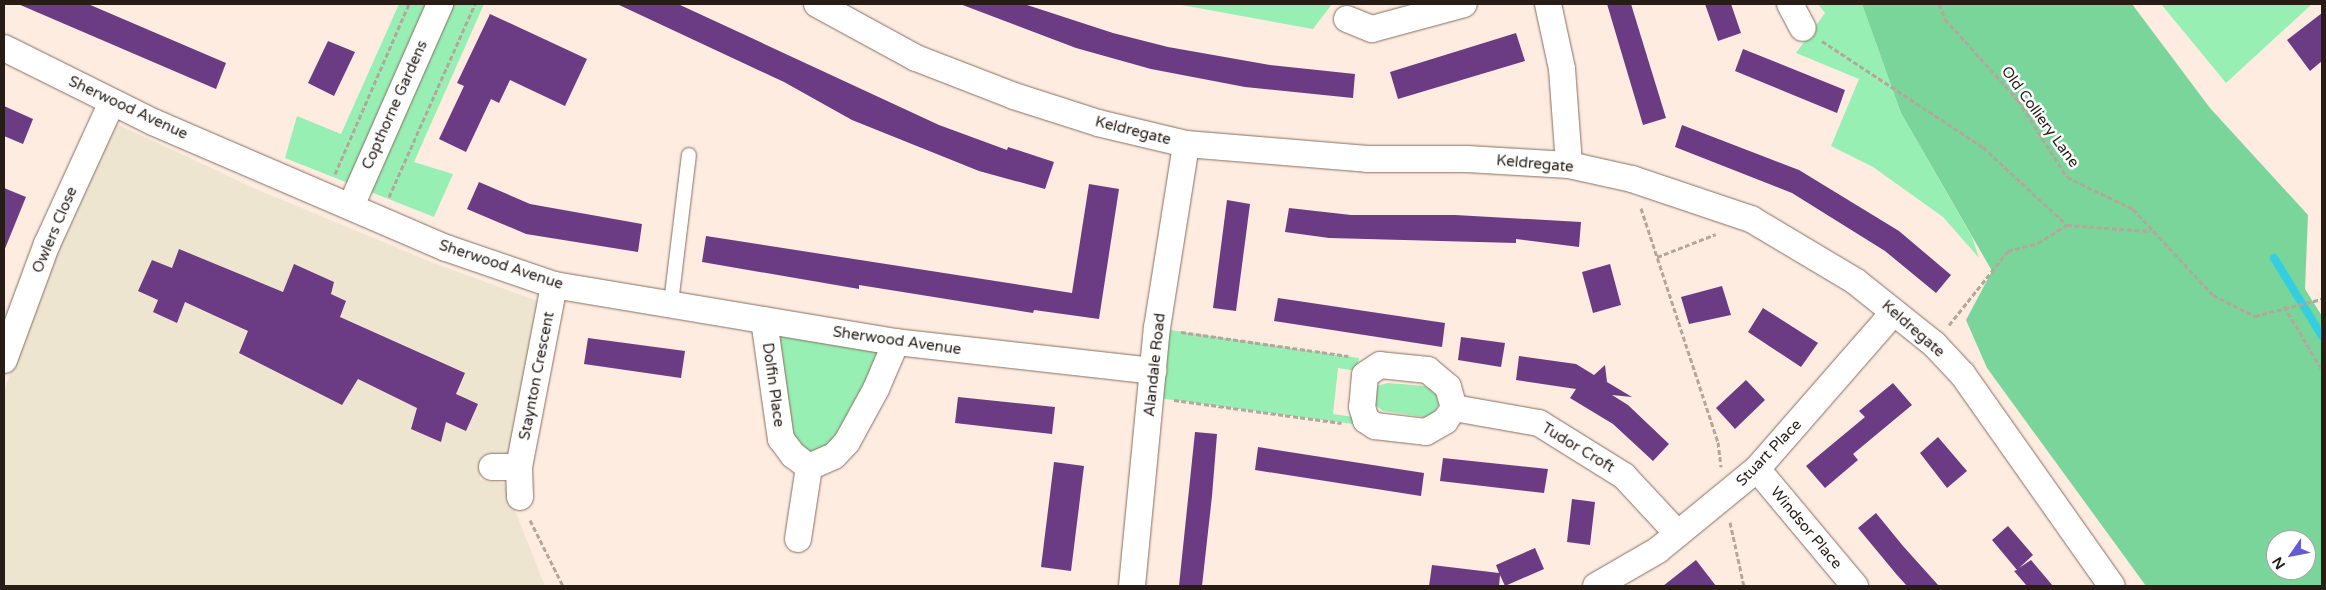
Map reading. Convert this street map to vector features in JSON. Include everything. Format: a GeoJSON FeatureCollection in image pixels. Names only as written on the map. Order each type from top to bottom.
{"type":"FeatureCollection","features":[{"type":"Feature","properties":{"kind":"street","name":"Copthorne Gardens"},"geometry":{"type":"LineString","coordinates":[[351,206],[440,4]]}},
{"type":"Feature","properties":{"kind":"street","name":"Keldregate"},"geometry":{"type":"LineString","coordinates":[[817,4],[916,58],[1014,96],[1098,123],[1186,144],[1367,159],[1467,159],[1569,165],[1632,179],[1751,220],[1856,281],[1934,344],[1963,374],[2112,586]]}},
{"type":"Feature","properties":{"kind":"street"},"geometry":{"type":"LineString","coordinates":[[1347,19],[1372,29],[1464,4]]}},
{"type":"Feature","properties":{"kind":"street"},"geometry":{"type":"LineString","coordinates":[[1548,4],[1562,69],[1569,165]]}},
{"type":"Feature","properties":{"kind":"street"},"geometry":{"type":"LineString","coordinates":[[1790,4],[1803,28]]}},
{"type":"Feature","properties":{"kind":"street","name":"Sherwood Avenue"},"geometry":{"type":"LineString","coordinates":[[4,48],[112,102],[446,248],[554,285],[1152,384]]}},
{"type":"Feature","properties":{"kind":"street","name":"Owlers Close"},"geometry":{"type":"LineString","coordinates":[[4,360],[47,244],[112,102]]}},
{"type":"Feature","properties":{"kind":"street","name":"Alandale Road"},"geometry":{"type":"LineString","coordinates":[[1132,586],[1157,328],[1186,144]]}},
{"type":"Feature","properties":{"kind":"street","name":"Staynton Crescent"},"geometry":{"type":"LineString","coordinates":[[520,497],[519,467],[554,285]]}},
{"type":"Feature","properties":{"kind":"street","name":"Stuart Place"},"geometry":{"type":"LineString","coordinates":[[1596,586],[1678,534],[1757,469],[1894,312]]}},
{"type":"Feature","properties":{"kind":"street","name":"Dolfin Place"},"geometry":{"type":"LineString","coordinates":[[764,320],[781,439],[792,456],[810,467]]}},
{"type":"Feature","properties":{"kind":"street"},"geometry":{"type":"LineString","coordinates":[[798,539],[810,467],[834,456],[847,442],[876,389],[896,342]]}},
{"type":"Feature","properties":{"kind":"street"},"geometry":{"type":"LineString","coordinates":[[1380,365],[1428,370],[1448,387],[1454,408],[1445,421],[1426,432],[1375,426],[1366,420],[1362,407],[1366,375],[1374,367],[1380,365]]}},
{"type":"Feature","properties":{"kind":"street","name":"Tudor Croft"},"geometry":{"type":"LineString","coordinates":[[1454,408],[1539,423],[1624,476],[1678,534]]}},
{"type":"Feature","properties":{"kind":"street"},"geometry":{"type":"LineString","coordinates":[[492,467],[519,467]]}},
{"type":"Feature","properties":{"kind":"street","name":"Windsor Place"},"geometry":{"type":"LineString","coordinates":[[1757,469],[1855,586]]}},
{"type":"Feature","properties":{"kind":"lane"},"geometry":{"type":"LineString","coordinates":[[671,303],[689,155]]}},
{"type":"Feature","properties":{"kind":"path"},"geometry":{"type":"LineString","coordinates":[[326,195],[409,4]]}},
{"type":"Feature","properties":{"kind":"path"},"geometry":{"type":"LineString","coordinates":[[380,218],[475,4]]}},
{"type":"Feature","properties":{"kind":"path","name":"Old Colliery Lane"},"geometry":{"type":"LineString","coordinates":[[1939,4],[1945,20],[2018,100],[2067,177],[2133,209],[2151,231],[2213,295],[2255,316],[2284,306],[2322,299]]}},
{"type":"Feature","properties":{"kind":"path"},"geometry":{"type":"LineString","coordinates":[[1803,28],[1983,147],[2067,226]]}},
{"type":"Feature","properties":{"kind":"path"},"geometry":{"type":"LineString","coordinates":[[1632,179],[1718,442]]}},
{"type":"Feature","properties":{"kind":"path"},"geometry":{"type":"LineString","coordinates":[[1657,257],[1751,220]]}},
{"type":"Feature","properties":{"kind":"path"},"geometry":{"type":"LineString","coordinates":[[1934,344],[2008,251],[2038,243],[2067,226],[2151,231]]}},
{"type":"Feature","properties":{"kind":"path"},"geometry":{"type":"LineString","coordinates":[[2284,306],[2322,370]]}},
{"type":"Feature","properties":{"kind":"path"},"geometry":{"type":"LineString","coordinates":[[1157,328],[1360,357],[1374,367]]}},
{"type":"Feature","properties":{"kind":"path"},"geometry":{"type":"LineString","coordinates":[[1152,384],[1353,424],[1366,420]]}},
{"type":"Feature","properties":{"kind":"path"},"geometry":{"type":"LineString","coordinates":[[520,497],[563,586]]}},
{"type":"Feature","properties":{"kind":"path"},"geometry":{"type":"LineString","coordinates":[[1724,497],[1744,586]]}},
{"type":"Feature","properties":{"kind":"shaded area"},"geometry":{"type":"Polygon","coordinates":[[[115,123],[256,189],[431,262],[543,303],[513,455],[482,455],[480,480],[504,483],[545,586],[4,586],[4,391],[57,248],[115,123]]]}},
{"type":"Feature","properties":{"kind":"green space"},"geometry":{"type":"Polygon","coordinates":[[[399,4],[484,4],[414,162],[453,174],[434,217],[285,158],[297,116],[341,134],[399,4]]]}},
{"type":"Feature","properties":{"kind":"green space"},"geometry":{"type":"Polygon","coordinates":[[[1176,4],[1332,4],[1313,29],[1176,4]]]}},
{"type":"Feature","properties":{"kind":"green space"},"geometry":{"type":"Polygon","coordinates":[[[1818,4],[1862,4],[1901,113],[1972,237],[1979,258],[1943,217],[1873,167],[1831,146],[1859,79],[1796,53],[1825,13],[1818,4]]]}},
{"type":"Feature","properties":{"kind":"green space"},"geometry":{"type":"Polygon","coordinates":[[[1862,4],[2132,4],[2210,108],[2308,215],[2305,289],[2322,316],[2322,586],[2146,586],[1987,368],[1966,320],[1992,271],[1901,113],[1862,4]]]}},
{"type":"Feature","properties":{"kind":"green space"},"geometry":{"type":"Polygon","coordinates":[[[2161,4],[2312,4],[2226,83],[2161,4]]]}},
{"type":"Feature","properties":{"kind":"green space"},"geometry":{"type":"Polygon","coordinates":[[[764,320],[896,342],[834,456],[793,455],[764,320]]]}},
{"type":"Feature","properties":{"kind":"green space"},"geometry":{"type":"Polygon","coordinates":[[[1157,328],[1359,358],[1357,371],[1338,368],[1333,414],[1354,417],[1353,424],[1151,397],[1157,328]]]}},
{"type":"Feature","properties":{"kind":"green space"},"geometry":{"type":"Polygon","coordinates":[[[1388,383],[1425,386],[1436,392],[1439,404],[1434,413],[1424,417],[1383,411],[1375,405],[1373,397],[1376,386],[1388,383]]]}},
{"type":"Feature","properties":{"kind":"building"},"geometry":{"type":"Polygon","coordinates":[[[18,4],[88,4],[226,63],[216,89],[18,4]]]}},
{"type":"Feature","properties":{"kind":"building"},"geometry":{"type":"Polygon","coordinates":[[[617,4],[678,4],[939,125],[1007,150],[1008,147],[1054,162],[1045,189],[979,171],[852,120],[784,82],[617,4]]]}},
{"type":"Feature","properties":{"kind":"building"},"geometry":{"type":"Polygon","coordinates":[[[960,4],[1024,4],[1113,33],[1168,47],[1270,65],[1355,74],[1353,98],[1245,87],[1151,69],[1076,48],[960,4]]]}},
{"type":"Feature","properties":{"kind":"building"},"geometry":{"type":"Polygon","coordinates":[[[1607,4],[1631,4],[1666,118],[1643,125],[1607,4]]]}},
{"type":"Feature","properties":{"kind":"building"},"geometry":{"type":"Polygon","coordinates":[[[1705,4],[1731,4],[1741,33],[1718,41],[1705,4]]]}},
{"type":"Feature","properties":{"kind":"building"},"geometry":{"type":"Polygon","coordinates":[[[2322,13],[2322,61],[2310,71],[2287,40],[2322,13]]]}},
{"type":"Feature","properties":{"kind":"building"},"geometry":{"type":"Polygon","coordinates":[[[490,14],[587,59],[565,106],[510,80],[499,103],[491,99],[466,152],[439,139],[464,86],[457,83],[490,14]]]}},
{"type":"Feature","properties":{"kind":"building"},"geometry":{"type":"Polygon","coordinates":[[[1516,33],[1525,61],[1398,99],[1390,72],[1516,33]]]}},
{"type":"Feature","properties":{"kind":"building"},"geometry":{"type":"Polygon","coordinates":[[[328,41],[355,52],[334,96],[308,83],[328,41]]]}},
{"type":"Feature","properties":{"kind":"building"},"geometry":{"type":"Polygon","coordinates":[[[1743,49],[1845,90],[1837,113],[1735,71],[1743,49]]]}},
{"type":"Feature","properties":{"kind":"building"},"geometry":{"type":"Polygon","coordinates":[[[4,106],[33,119],[23,144],[4,136],[4,106]]]}},
{"type":"Feature","properties":{"kind":"building"},"geometry":{"type":"Polygon","coordinates":[[[1682,125],[1799,170],[1899,231],[1951,275],[1936,293],[1885,251],[1792,193],[1675,147],[1682,125]]]}},
{"type":"Feature","properties":{"kind":"building"},"geometry":{"type":"Polygon","coordinates":[[[479,182],[530,204],[642,224],[638,252],[526,234],[467,209],[479,182]]]}},
{"type":"Feature","properties":{"kind":"building"},"geometry":{"type":"Polygon","coordinates":[[[1089,184],[1119,189],[1099,319],[1034,310],[1033,313],[859,285],[859,289],[702,262],[706,236],[1072,293],[1089,184]]]}},
{"type":"Feature","properties":{"kind":"building"},"geometry":{"type":"Polygon","coordinates":[[[4,188],[26,197],[4,251],[4,188]]]}},
{"type":"Feature","properties":{"kind":"building"},"geometry":{"type":"Polygon","coordinates":[[[1227,200],[1250,204],[1236,311],[1213,308],[1227,200]]]}},
{"type":"Feature","properties":{"kind":"building"},"geometry":{"type":"Polygon","coordinates":[[[1289,208],[1351,215],[1455,215],[1581,222],[1579,247],[1516,239],[1516,243],[1329,238],[1285,232],[1289,208]]]}},
{"type":"Feature","properties":{"kind":"building"},"geometry":{"type":"Polygon","coordinates":[[[179,249],[283,292],[294,264],[334,282],[331,294],[346,301],[340,317],[465,373],[456,394],[478,404],[466,431],[446,422],[441,442],[411,429],[417,408],[358,379],[342,405],[239,353],[248,331],[185,302],[177,323],[153,312],[158,300],[138,291],[152,260],[172,268],[179,249]]]}},
{"type":"Feature","properties":{"kind":"building"},"geometry":{"type":"Polygon","coordinates":[[[1610,264],[1621,305],[1593,313],[1582,272],[1610,264]]]}},
{"type":"Feature","properties":{"kind":"building"},"geometry":{"type":"Polygon","coordinates":[[[1722,286],[1731,315],[1689,324],[1681,297],[1722,286]]]}},
{"type":"Feature","properties":{"kind":"building"},"geometry":{"type":"Polygon","coordinates":[[[1278,298],[1445,323],[1442,347],[1274,321],[1278,298]]]}},
{"type":"Feature","properties":{"kind":"building"},"geometry":{"type":"Polygon","coordinates":[[[1763,308],[1818,343],[1801,367],[1748,332],[1763,308]]]}},
{"type":"Feature","properties":{"kind":"building"},"geometry":{"type":"Polygon","coordinates":[[[1461,337],[1505,343],[1501,367],[1458,360],[1461,337]]]}},
{"type":"Feature","properties":{"kind":"building"},"geometry":{"type":"Polygon","coordinates":[[[588,338],[685,351],[681,378],[584,364],[588,338]]]}},
{"type":"Feature","properties":{"kind":"building"},"geometry":{"type":"Polygon","coordinates":[[[1519,356],[1576,364],[1594,375],[1605,365],[1607,382],[1632,397],[1612,395],[1628,405],[1669,444],[1653,461],[1613,424],[1570,398],[1576,389],[1516,380],[1519,356]]]}},
{"type":"Feature","properties":{"kind":"building"},"geometry":{"type":"Polygon","coordinates":[[[1746,380],[1765,400],[1735,429],[1716,408],[1746,380]]]}},
{"type":"Feature","properties":{"kind":"building"},"geometry":{"type":"Polygon","coordinates":[[[1893,383],[1912,405],[1853,454],[1858,460],[1825,488],[1806,466],[1865,417],[1859,411],[1893,383]]]}},
{"type":"Feature","properties":{"kind":"building"},"geometry":{"type":"Polygon","coordinates":[[[958,397],[1055,407],[1052,434],[955,423],[958,397]]]}},
{"type":"Feature","properties":{"kind":"building"},"geometry":{"type":"Polygon","coordinates":[[[1195,432],[1217,434],[1212,496],[1202,586],[1179,586],[1195,432]]]}},
{"type":"Feature","properties":{"kind":"building"},"geometry":{"type":"Polygon","coordinates":[[[1938,437],[1967,471],[1947,488],[1920,453],[1938,437]]]}},
{"type":"Feature","properties":{"kind":"building"},"geometry":{"type":"Polygon","coordinates":[[[1258,447],[1424,473],[1421,496],[1255,470],[1258,447]]]}},
{"type":"Feature","properties":{"kind":"building"},"geometry":{"type":"Polygon","coordinates":[[[1443,458],[1548,469],[1544,493],[1440,481],[1443,458]]]}},
{"type":"Feature","properties":{"kind":"building"},"geometry":{"type":"Polygon","coordinates":[[[1054,462],[1084,466],[1071,571],[1041,567],[1054,462]]]}},
{"type":"Feature","properties":{"kind":"building"},"geometry":{"type":"Polygon","coordinates":[[[1572,499],[1595,502],[1590,545],[1567,542],[1572,499]]]}},
{"type":"Feature","properties":{"kind":"building"},"geometry":{"type":"Polygon","coordinates":[[[1876,513],[1939,586],[1907,586],[1897,575],[1858,528],[1876,513]]]}},
{"type":"Feature","properties":{"kind":"building"},"geometry":{"type":"Polygon","coordinates":[[[2008,526],[2033,555],[2019,568],[2031,560],[2053,586],[2027,586],[2014,571],[2017,570],[1992,540],[2008,526]]]}},
{"type":"Feature","properties":{"kind":"building"},"geometry":{"type":"Polygon","coordinates":[[[1535,548],[1544,569],[1505,586],[1500,575],[1499,586],[1429,586],[1432,565],[1499,573],[1496,565],[1535,548]]]}},
{"type":"Feature","properties":{"kind":"building"},"geometry":{"type":"Polygon","coordinates":[[[1696,560],[1716,586],[1663,586],[1696,560]]]}},
{"type":"Feature","properties":{"kind":"waterway"},"geometry":{"type":"LineString","coordinates":[[2274,258],[2322,336]]}}]}
